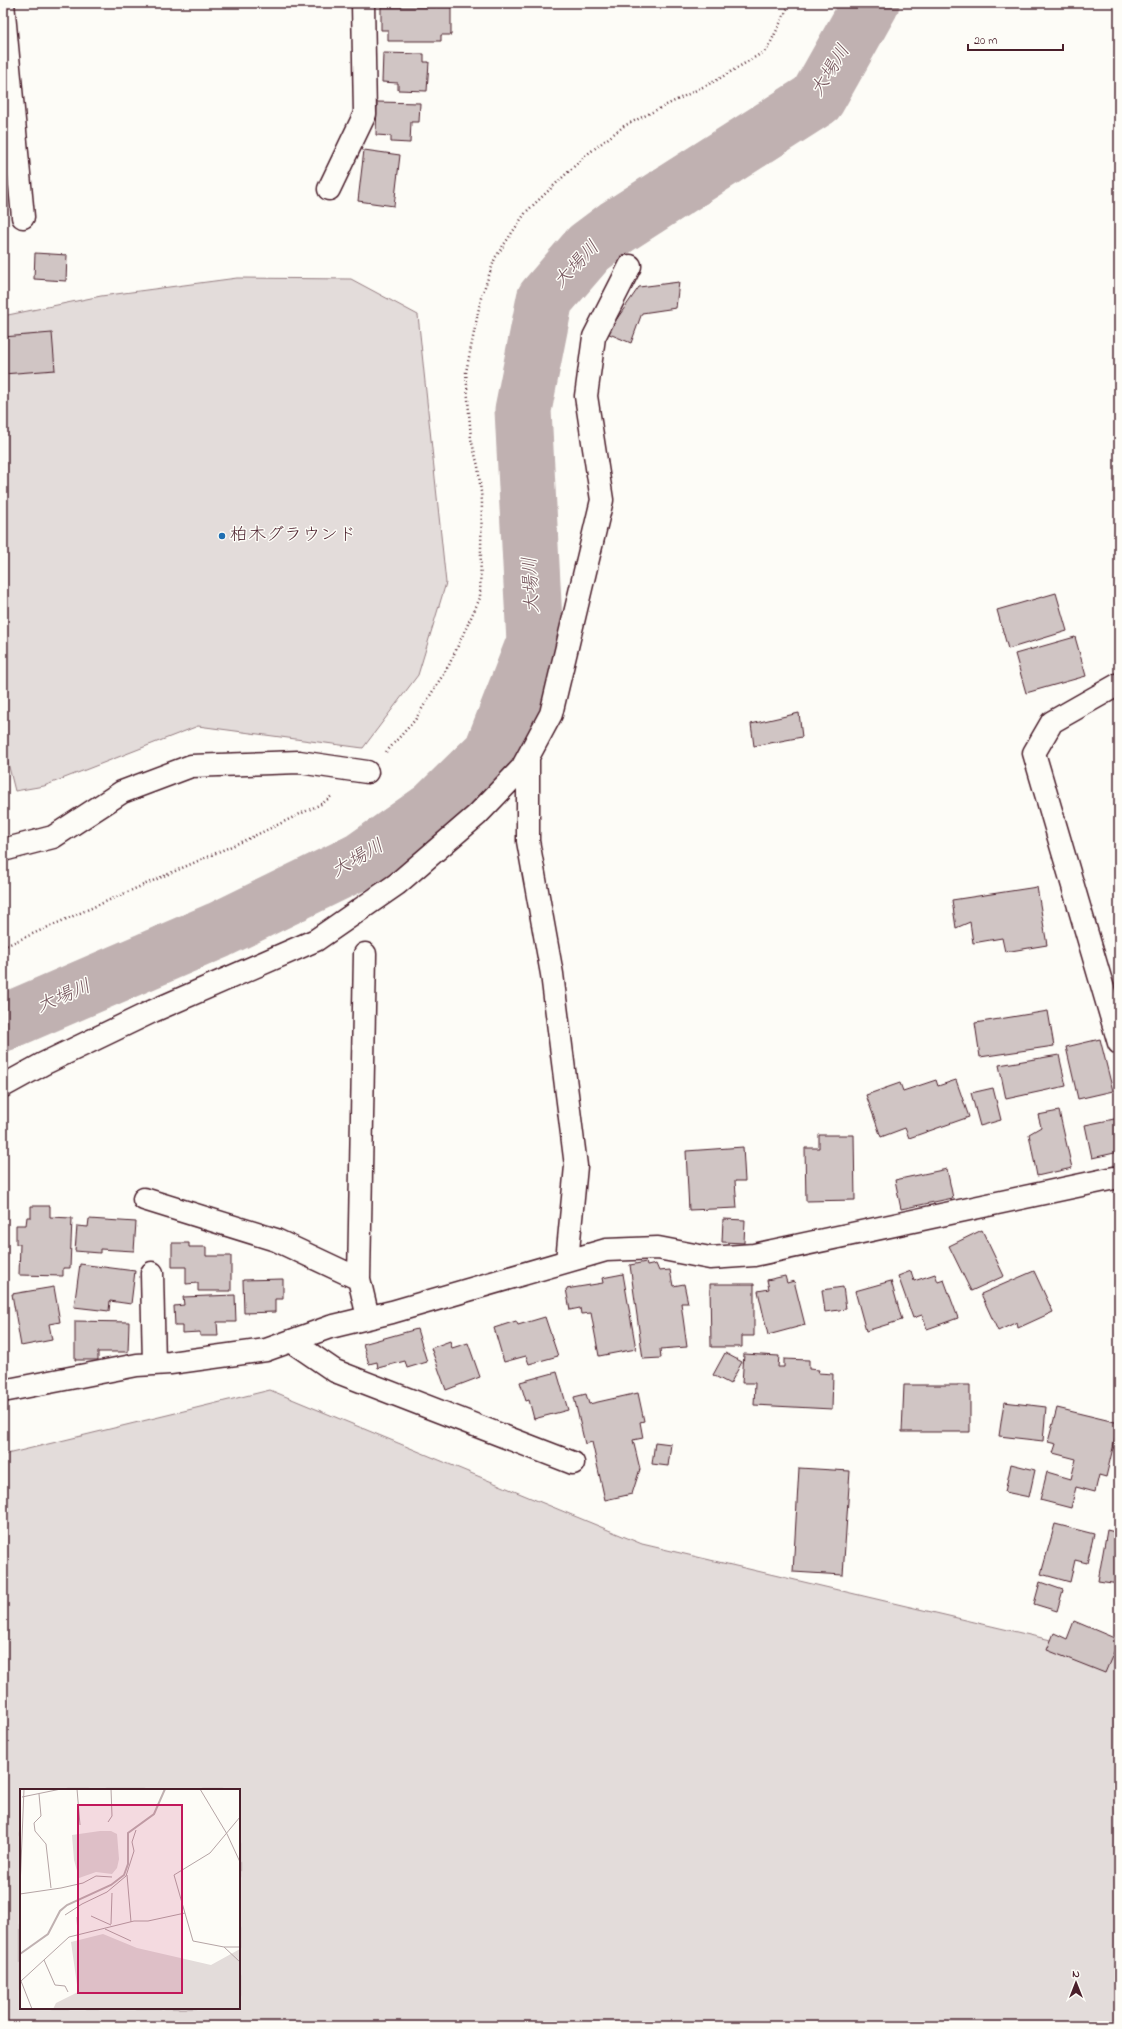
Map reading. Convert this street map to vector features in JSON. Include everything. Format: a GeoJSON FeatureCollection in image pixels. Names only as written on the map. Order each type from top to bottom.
{"type":"FeatureCollection","features":[{"type":"Feature","properties":{"kind":"street"},"geometry":{"type":"LineString","coordinates":[[3,3],[23,217]]}},
{"type":"Feature","properties":{"kind":"street"},"geometry":{"type":"LineString","coordinates":[[329,189],[365,114],[364,3]]}},
{"type":"Feature","properties":{"kind":"street"},"geometry":{"type":"LineString","coordinates":[[3,1086],[43,1064],[153,1011],[316,940],[397,884],[477,815],[522,768],[552,714],[602,500],[586,396],[594,337],[630,266]]}},
{"type":"Feature","properties":{"kind":"street"},"geometry":{"type":"LineString","coordinates":[[1119,684],[1052,722],[1034,753],[1119,1043]]}},
{"type":"Feature","properties":{"kind":"street"},"geometry":{"type":"LineString","coordinates":[[528,758],[528,840],[552,974],[576,1166],[568,1261]]}},
{"type":"Feature","properties":{"kind":"street"},"geometry":{"type":"LineString","coordinates":[[3,850],[53,837],[122,792],[191,766],[299,762],[367,772]]}},
{"type":"Feature","properties":{"kind":"street"},"geometry":{"type":"LineString","coordinates":[[365,954],[359,1279],[368,1317]]}},
{"type":"Feature","properties":{"kind":"street"},"geometry":{"type":"LineString","coordinates":[[3,1389],[137,1366],[266,1350],[330,1327],[606,1250],[658,1248],[710,1258],[754,1254],[1119,1177]]}},
{"type":"Feature","properties":{"kind":"street"},"geometry":{"type":"LineString","coordinates":[[144,1199],[276,1240],[359,1279]]}},
{"type":"Feature","properties":{"kind":"street"},"geometry":{"type":"LineString","coordinates":[[152,1273],[154,1364]]}},
{"type":"Feature","properties":{"kind":"street"},"geometry":{"type":"LineString","coordinates":[[291,1341],[335,1371],[574,1463]]}},
{"type":"Feature","properties":{"kind":"path"},"geometry":{"type":"LineString","coordinates":[[3,947],[256,835],[322,803],[367,772],[415,720],[449,665],[480,598],[482,501],[478,466],[471,439],[466,372],[481,298],[495,258],[526,212],[585,156],[624,126],[717,80],[767,50],[790,3]]}},
{"type":"Feature","properties":{"kind":"shaded area","name":"柏木グラウンド"},"geometry":{"type":"Polygon","coordinates":[[[237,278],[351,279],[418,315],[446,583],[418,675],[363,748],[198,726],[44,786],[15,791],[3,743],[3,316],[101,296],[237,278]]]}},
{"type":"Feature","properties":{"kind":"shaded area"},"geometry":{"type":"Polygon","coordinates":[[[270,1390],[642,1544],[1119,1656],[1119,2026],[3,2026],[3,1455],[270,1390]]]}},
{"type":"Feature","properties":{"kind":"building"},"geometry":{"type":"Polygon","coordinates":[[[381,7],[451,7],[451,35],[441,35],[441,41],[388,41],[388,30],[381,30],[381,7]]]}},
{"type":"Feature","properties":{"kind":"building"},"geometry":{"type":"Polygon","coordinates":[[[383,53],[424,54],[424,62],[429,62],[427,91],[398,90],[398,83],[382,82],[383,53]]]}},
{"type":"Feature","properties":{"kind":"building"},"geometry":{"type":"Polygon","coordinates":[[[377,102],[420,103],[419,122],[411,122],[410,143],[391,142],[391,136],[376,135],[377,102]]]}},
{"type":"Feature","properties":{"kind":"building"},"geometry":{"type":"Polygon","coordinates":[[[364,150],[400,155],[394,206],[358,201],[364,150]]]}},
{"type":"Feature","properties":{"kind":"building"},"geometry":{"type":"Polygon","coordinates":[[[35,253],[67,255],[66,281],[34,279],[35,253]]]}},
{"type":"Feature","properties":{"kind":"building"},"geometry":{"type":"Polygon","coordinates":[[[679,282],[676,308],[642,313],[631,343],[607,333],[639,287],[679,282]]]}},
{"type":"Feature","properties":{"kind":"building"},"geometry":{"type":"Polygon","coordinates":[[[52,333],[55,370],[3,374],[3,337],[52,333]]]}},
{"type":"Feature","properties":{"kind":"building"},"geometry":{"type":"Polygon","coordinates":[[[1056,593],[1067,631],[1008,649],[997,610],[1056,593]]]}},
{"type":"Feature","properties":{"kind":"building"},"geometry":{"type":"Polygon","coordinates":[[[1075,637],[1086,676],[1026,693],[1015,654],[1075,637]]]}},
{"type":"Feature","properties":{"kind":"building"},"geometry":{"type":"Polygon","coordinates":[[[799,713],[802,737],[754,746],[751,724],[799,713]]]}},
{"type":"Feature","properties":{"kind":"building"},"geometry":{"type":"Polygon","coordinates":[[[1037,887],[1047,945],[1005,952],[1002,938],[973,943],[970,922],[956,928],[952,900],[1037,887]]]}},
{"type":"Feature","properties":{"kind":"building"},"geometry":{"type":"Polygon","coordinates":[[[1048,1011],[1054,1046],[980,1057],[975,1023],[1048,1011]]]}},
{"type":"Feature","properties":{"kind":"building"},"geometry":{"type":"Polygon","coordinates":[[[1100,1039],[1113,1091],[1078,1099],[1066,1047],[1100,1039]]]}},
{"type":"Feature","properties":{"kind":"building"},"geometry":{"type":"Polygon","coordinates":[[[1059,1055],[1066,1086],[1006,1099],[999,1065],[1059,1055]]]}},
{"type":"Feature","properties":{"kind":"building"},"geometry":{"type":"Polygon","coordinates":[[[936,1080],[938,1086],[956,1080],[969,1117],[909,1138],[905,1128],[881,1137],[866,1095],[900,1083],[903,1091],[936,1080]]]}},
{"type":"Feature","properties":{"kind":"building"},"geometry":{"type":"Polygon","coordinates":[[[993,1088],[1001,1120],[980,1126],[971,1093],[993,1088]]]}},
{"type":"Feature","properties":{"kind":"building"},"geometry":{"type":"Polygon","coordinates":[[[1059,1111],[1072,1168],[1037,1176],[1029,1134],[1041,1127],[1038,1115],[1059,1111]]]}},
{"type":"Feature","properties":{"kind":"building"},"geometry":{"type":"Polygon","coordinates":[[[1119,1118],[1119,1152],[1092,1158],[1085,1125],[1119,1118]]]}},
{"type":"Feature","properties":{"kind":"building"},"geometry":{"type":"Polygon","coordinates":[[[819,1135],[854,1135],[855,1200],[806,1201],[805,1148],[819,1148],[819,1135]]]}},
{"type":"Feature","properties":{"kind":"building"},"geometry":{"type":"Polygon","coordinates":[[[743,1147],[745,1181],[735,1181],[737,1208],[689,1210],[686,1151],[743,1147]]]}},
{"type":"Feature","properties":{"kind":"building"},"geometry":{"type":"Polygon","coordinates":[[[947,1169],[953,1198],[901,1209],[895,1180],[947,1169]]]}},
{"type":"Feature","properties":{"kind":"building"},"geometry":{"type":"Polygon","coordinates":[[[31,1206],[50,1206],[50,1217],[72,1218],[70,1268],[63,1268],[63,1276],[19,1275],[20,1244],[16,1244],[16,1225],[26,1225],[27,1217],[31,1217],[31,1206]]]}},
{"type":"Feature","properties":{"kind":"building"},"geometry":{"type":"Polygon","coordinates":[[[89,1219],[136,1222],[134,1251],[100,1249],[100,1253],[75,1251],[77,1226],[88,1227],[89,1219]]]}},
{"type":"Feature","properties":{"kind":"building"},"geometry":{"type":"Polygon","coordinates":[[[723,1219],[745,1220],[744,1243],[722,1242],[723,1219]]]}},
{"type":"Feature","properties":{"kind":"building"},"geometry":{"type":"Polygon","coordinates":[[[982,1230],[1004,1276],[971,1291],[949,1246],[982,1230]]]}},
{"type":"Feature","properties":{"kind":"building"},"geometry":{"type":"Polygon","coordinates":[[[172,1243],[189,1243],[189,1247],[206,1247],[206,1256],[231,1256],[231,1291],[198,1291],[198,1283],[186,1284],[186,1267],[172,1267],[172,1243]]]}},
{"type":"Feature","properties":{"kind":"building"},"geometry":{"type":"Polygon","coordinates":[[[646,1262],[647,1266],[656,1264],[659,1271],[670,1270],[673,1286],[684,1284],[688,1303],[681,1303],[687,1347],[660,1349],[661,1358],[643,1359],[630,1265],[646,1262]]]}},
{"type":"Feature","properties":{"kind":"building"},"geometry":{"type":"Polygon","coordinates":[[[80,1264],[135,1271],[131,1304],[110,1301],[109,1311],[74,1307],[80,1264]]]}},
{"type":"Feature","properties":{"kind":"building"},"geometry":{"type":"Polygon","coordinates":[[[911,1271],[914,1281],[935,1274],[938,1282],[944,1280],[958,1318],[927,1329],[922,1315],[913,1318],[898,1276],[911,1271]]]}},
{"type":"Feature","properties":{"kind":"building"},"geometry":{"type":"Polygon","coordinates":[[[1034,1271],[1053,1312],[1018,1328],[1017,1322],[998,1331],[981,1294],[1034,1271]]]}},
{"type":"Feature","properties":{"kind":"building"},"geometry":{"type":"Polygon","coordinates":[[[623,1274],[636,1349],[599,1356],[591,1313],[581,1314],[580,1308],[570,1310],[566,1289],[603,1283],[602,1278],[623,1274]]]}},
{"type":"Feature","properties":{"kind":"building"},"geometry":{"type":"Polygon","coordinates":[[[785,1276],[787,1283],[794,1281],[805,1325],[768,1335],[758,1291],[769,1289],[767,1280],[785,1276]]]}},
{"type":"Feature","properties":{"kind":"building"},"geometry":{"type":"Polygon","coordinates":[[[283,1279],[283,1299],[275,1299],[275,1312],[244,1313],[243,1280],[283,1279]]]}},
{"type":"Feature","properties":{"kind":"building"},"geometry":{"type":"Polygon","coordinates":[[[891,1281],[902,1320],[866,1331],[855,1291],[891,1281]]]}},
{"type":"Feature","properties":{"kind":"building"},"geometry":{"type":"Polygon","coordinates":[[[710,1284],[754,1284],[754,1336],[742,1336],[742,1347],[711,1347],[710,1284]]]}},
{"type":"Feature","properties":{"kind":"building"},"geometry":{"type":"Polygon","coordinates":[[[54,1287],[60,1322],[49,1324],[52,1340],[21,1346],[12,1294],[54,1287]]]}},
{"type":"Feature","properties":{"kind":"building"},"geometry":{"type":"Polygon","coordinates":[[[843,1287],[846,1309],[825,1312],[822,1290],[843,1287]]]}},
{"type":"Feature","properties":{"kind":"building"},"geometry":{"type":"Polygon","coordinates":[[[235,1295],[236,1322],[217,1322],[218,1336],[200,1336],[200,1332],[182,1333],[182,1326],[175,1326],[174,1306],[184,1305],[183,1297],[235,1295]]]}},
{"type":"Feature","properties":{"kind":"building"},"geometry":{"type":"Polygon","coordinates":[[[1119,1304],[1119,1322],[1115,1305],[1119,1304]]]}},
{"type":"Feature","properties":{"kind":"building"},"geometry":{"type":"Polygon","coordinates":[[[545,1317],[558,1356],[529,1364],[526,1356],[504,1362],[494,1328],[516,1321],[518,1325],[545,1317]]]}},
{"type":"Feature","properties":{"kind":"building"},"geometry":{"type":"Polygon","coordinates":[[[75,1321],[129,1322],[128,1352],[98,1352],[98,1360],[75,1360],[75,1321]]]}},
{"type":"Feature","properties":{"kind":"building"},"geometry":{"type":"Polygon","coordinates":[[[417,1329],[427,1362],[407,1368],[405,1361],[378,1368],[377,1362],[369,1364],[363,1344],[417,1329]]]}},
{"type":"Feature","properties":{"kind":"building"},"geometry":{"type":"Polygon","coordinates":[[[450,1341],[452,1348],[468,1343],[480,1377],[446,1390],[431,1348],[450,1341]]]}},
{"type":"Feature","properties":{"kind":"building"},"geometry":{"type":"Polygon","coordinates":[[[725,1353],[742,1362],[730,1384],[713,1375],[725,1353]]]}},
{"type":"Feature","properties":{"kind":"building"},"geometry":{"type":"Polygon","coordinates":[[[744,1354],[779,1356],[778,1367],[784,1367],[784,1359],[809,1360],[809,1369],[819,1370],[818,1373],[833,1374],[832,1409],[754,1405],[755,1383],[742,1383],[744,1354]]]}},
{"type":"Feature","properties":{"kind":"building"},"geometry":{"type":"Polygon","coordinates":[[[557,1372],[568,1410],[534,1419],[529,1400],[526,1401],[520,1382],[557,1372]]]}},
{"type":"Feature","properties":{"kind":"building"},"geometry":{"type":"Polygon","coordinates":[[[904,1385],[970,1385],[970,1432],[902,1432],[904,1385]]]}},
{"type":"Feature","properties":{"kind":"building"},"geometry":{"type":"Polygon","coordinates":[[[638,1393],[644,1421],[640,1422],[643,1438],[633,1440],[640,1469],[632,1494],[605,1500],[592,1442],[585,1444],[574,1397],[586,1394],[589,1404],[638,1393]]]}},
{"type":"Feature","properties":{"kind":"building"},"geometry":{"type":"Polygon","coordinates":[[[1004,1402],[1046,1407],[1043,1441],[999,1436],[1004,1402]]]}},
{"type":"Feature","properties":{"kind":"building"},"geometry":{"type":"Polygon","coordinates":[[[1057,1408],[1119,1423],[1106,1477],[1099,1475],[1095,1492],[1076,1487],[1071,1508],[1040,1500],[1047,1472],[1071,1479],[1076,1459],[1053,1453],[1056,1444],[1048,1442],[1057,1408]]]}},
{"type":"Feature","properties":{"kind":"building"},"geometry":{"type":"Polygon","coordinates":[[[655,1442],[671,1444],[668,1466],[652,1464],[655,1442]]]}},
{"type":"Feature","properties":{"kind":"building"},"geometry":{"type":"Polygon","coordinates":[[[1011,1464],[1035,1470],[1029,1497],[1005,1492],[1011,1464]]]}},
{"type":"Feature","properties":{"kind":"building"},"geometry":{"type":"Polygon","coordinates":[[[799,1468],[850,1471],[843,1575],[793,1572],[799,1468]]]}},
{"type":"Feature","properties":{"kind":"building"},"geometry":{"type":"Polygon","coordinates":[[[1055,1524],[1094,1534],[1087,1563],[1075,1560],[1070,1582],[1041,1574],[1055,1524]]]}},
{"type":"Feature","properties":{"kind":"building"},"geometry":{"type":"Polygon","coordinates":[[[1107,1530],[1119,1533],[1119,1584],[1098,1581],[1107,1530]]]}},
{"type":"Feature","properties":{"kind":"building"},"geometry":{"type":"Polygon","coordinates":[[[1040,1582],[1063,1590],[1057,1611],[1034,1604],[1040,1582]]]}},
{"type":"Feature","properties":{"kind":"building"},"geometry":{"type":"Polygon","coordinates":[[[1074,1621],[1119,1640],[1105,1673],[1047,1650],[1054,1633],[1067,1639],[1074,1621]]]}},
{"type":"Feature","properties":{"kind":"waterway","name":"大場川"},"geometry":{"type":"LineString","coordinates":[[3,1023],[219,930],[362,860],[434,809],[492,752],[535,642],[523,410],[545,299],[589,248],[617,227],[817,99],[871,3]]}},
{"type":"Feature","properties":{"kind":"place","name":"柏木グラウンド"},"geometry":{"type":"Point","coordinates":[222,536]}}]}
